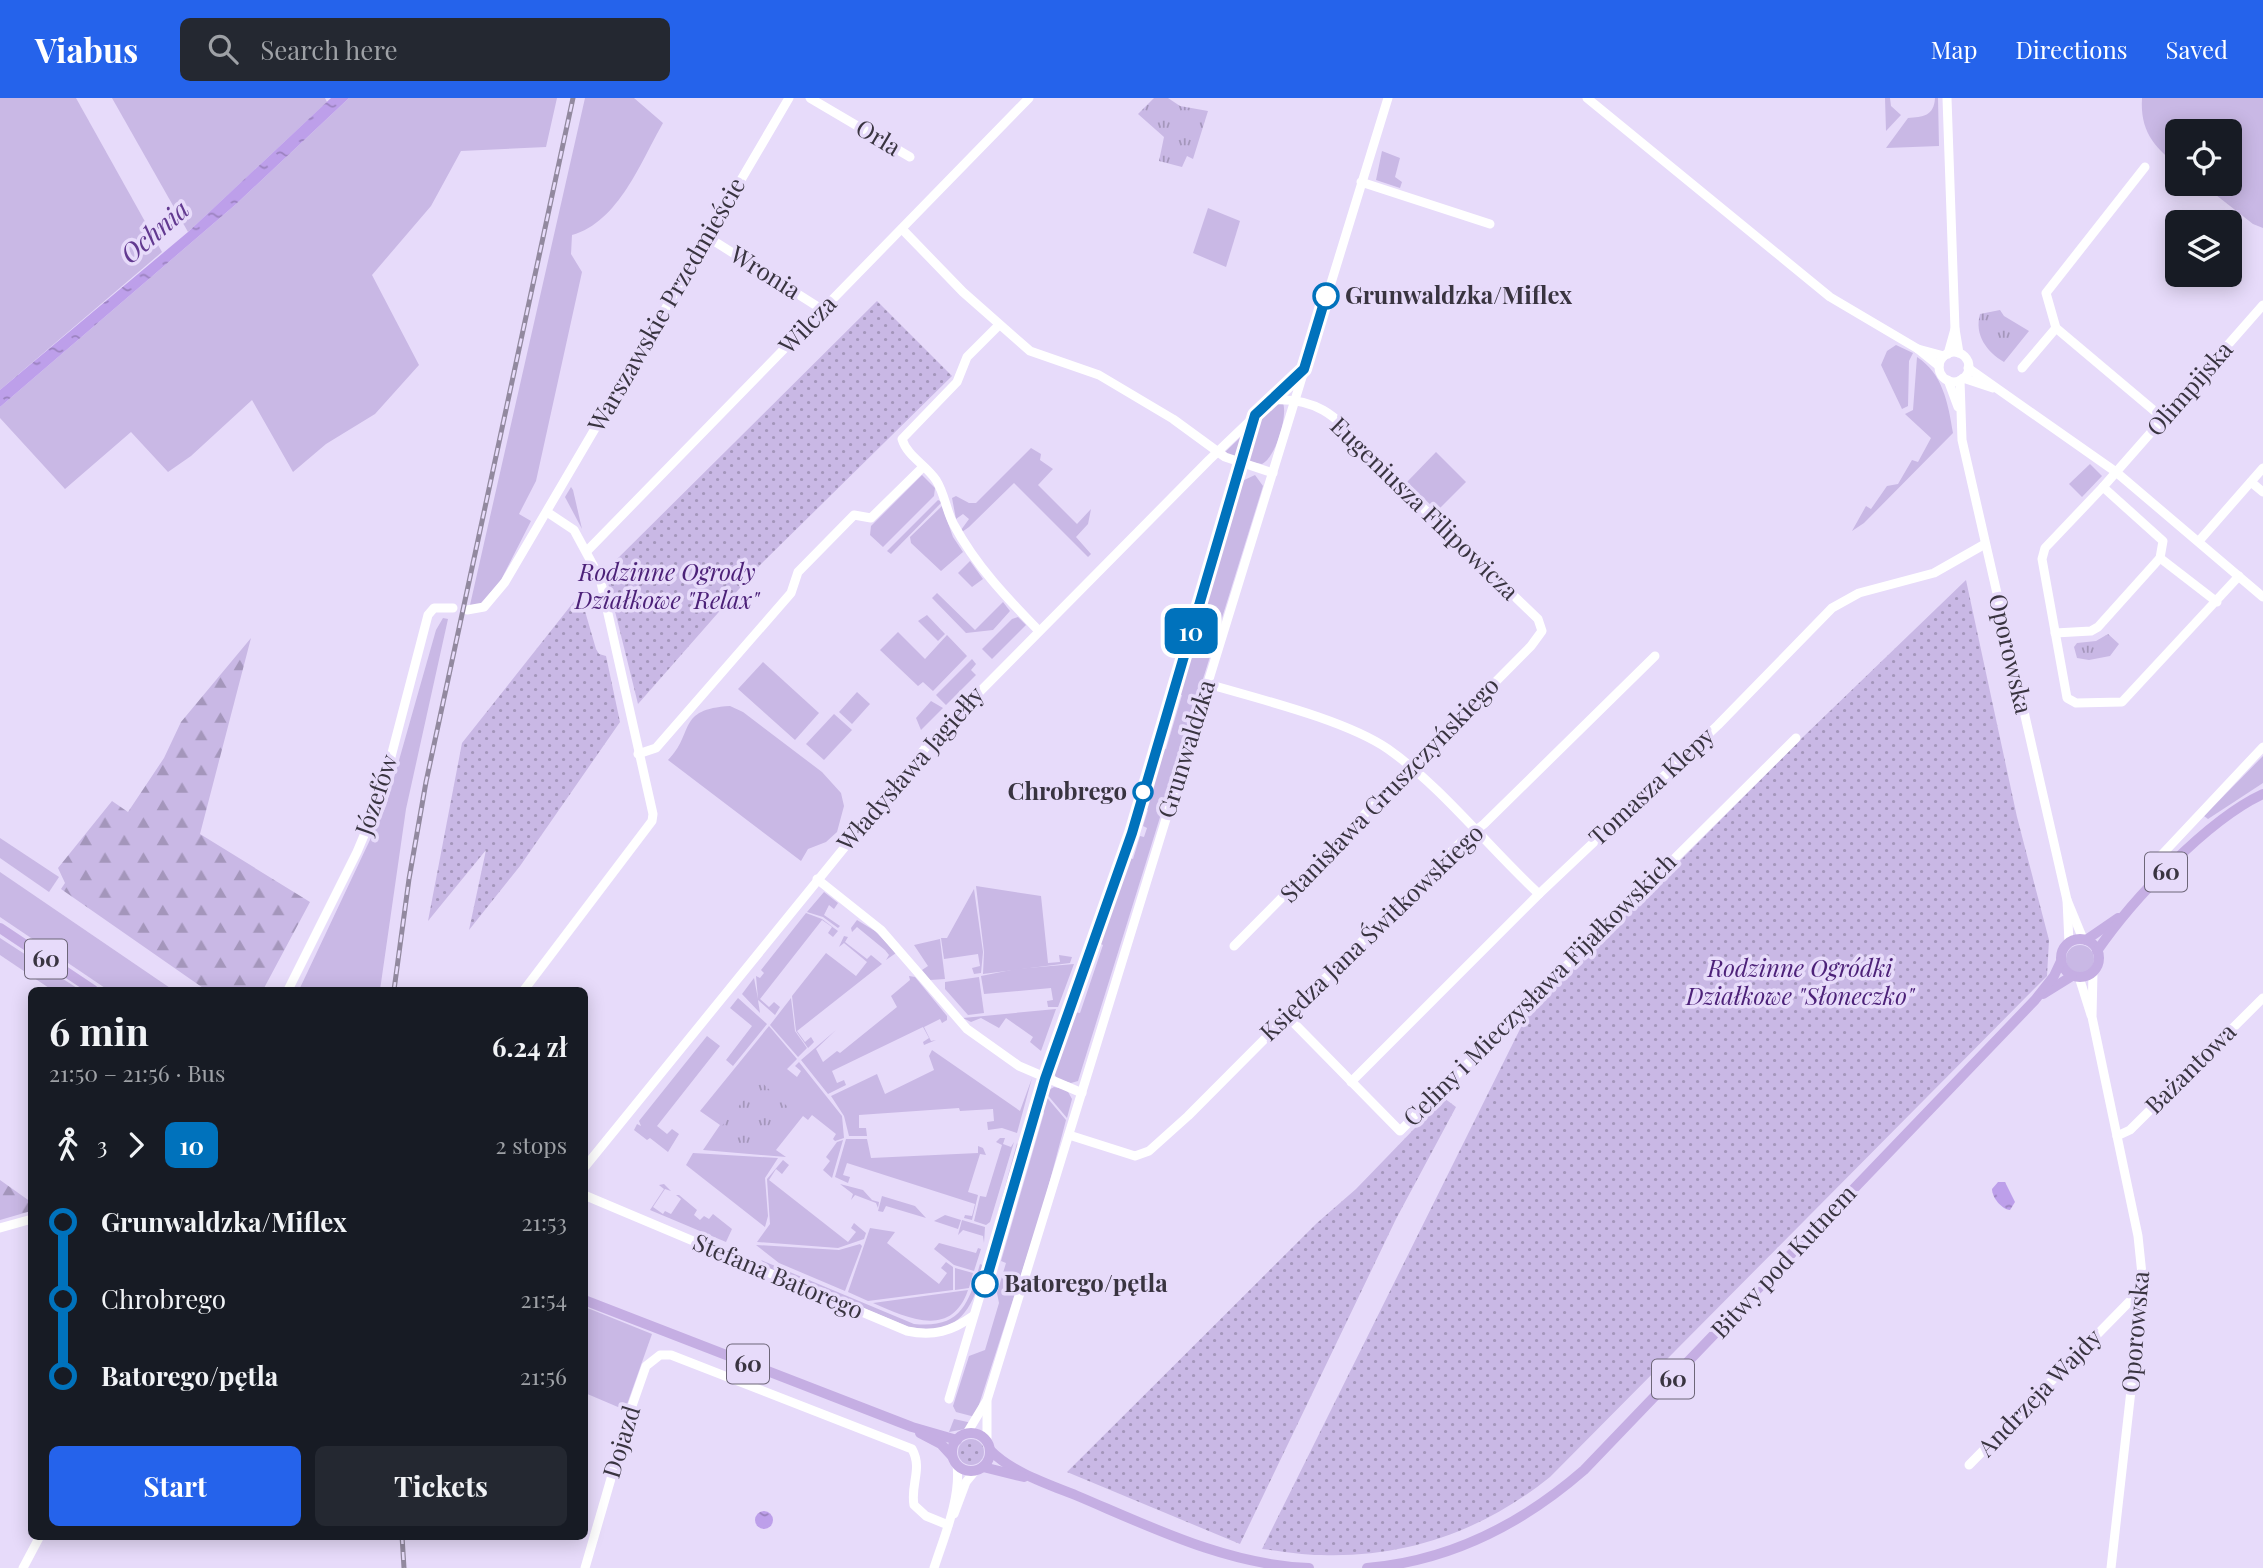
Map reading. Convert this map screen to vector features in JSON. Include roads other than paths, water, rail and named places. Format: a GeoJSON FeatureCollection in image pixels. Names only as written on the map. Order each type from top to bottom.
{"type":"FeatureCollection","features":[{"type":"Feature","properties":{"kind":"main road","name":"60"},"geometry":{"type":"LineString","coordinates":[[2076,977],[2093,972],[2099,962],[2097,951],[2128,910],[2204,835],[2263,794]]}},
{"type":"Feature","properties":{"kind":"main road","name":"60"},"geometry":{"type":"LineString","coordinates":[[2061,961],[2062,951],[2069,943],[2084,940],[2128,910]]}},
{"type":"Feature","properties":{"kind":"main road","name":"60"},"geometry":{"type":"LineString","coordinates":[[0,928],[88,987]]}},
{"type":"Feature","properties":{"kind":"main road"},"geometry":{"type":"LineString","coordinates":[[2084,940],[2097,951]]}},
{"type":"Feature","properties":{"kind":"main road"},"geometry":{"type":"LineString","coordinates":[[2061,961],[2076,977]]}},
{"type":"Feature","properties":{"kind":"main road","name":"Bitwy pod Kutnem"},"geometry":{"type":"LineString","coordinates":[[1367,1568],[1428,1558],[1475,1541],[1524,1515],[1564,1487],[1636,1419],[2035,1000],[2054,976],[2061,961]]}},
{"type":"Feature","properties":{"kind":"main road","name":"Bitwy pod Kutnem"},"geometry":{"type":"LineString","coordinates":[[2035,1000],[2076,977]]}},
{"type":"Feature","properties":{"kind":"main road","name":"60"},"geometry":{"type":"LineString","coordinates":[[588,1302],[912,1427],[941,1444],[955,1461],[979,1469],[1035,1478]]}},
{"type":"Feature","properties":{"kind":"main road","name":"60"},"geometry":{"type":"LineString","coordinates":[[912,1427],[962,1437],[976,1434],[988,1446],[1035,1478],[1188,1542],[1267,1564],[1309,1568]]}},
{"type":"Feature","properties":{"kind":"main road"},"geometry":{"type":"LineString","coordinates":[[955,1461],[962,1437]]}},
{"type":"Feature","properties":{"kind":"main road"},"geometry":{"type":"LineString","coordinates":[[979,1469],[989,1458],[988,1446]]}},
{"type":"Feature","properties":{"kind":"street","name":"Warszawskie Przedmieście"},"geometry":{"type":"LineString","coordinates":[[547,512],[789,98]]}},
{"type":"Feature","properties":{"kind":"street","name":"Orla"},"geometry":{"type":"LineString","coordinates":[[810,98],[910,157]]}},
{"type":"Feature","properties":{"kind":"street","name":"Wilcza"},"geometry":{"type":"LineString","coordinates":[[587,551],[1029,98]]}},
{"type":"Feature","properties":{"kind":"street","name":"Grunwaldzka"},"geometry":{"type":"LineString","coordinates":[[962,1437],[987,1401],[1388,98]]}},
{"type":"Feature","properties":{"kind":"street"},"geometry":{"type":"LineString","coordinates":[[1587,98],[1830,297],[1918,349],[1939,366],[1941,374],[1948,380],[1961,379],[1995,389]]}},
{"type":"Feature","properties":{"kind":"street"},"geometry":{"type":"LineString","coordinates":[[1947,98],[1955,329],[1959,353],[1965,358],[1968,368],[2116,472],[2263,597]]}},
{"type":"Feature","properties":{"kind":"street"},"geometry":{"type":"LineString","coordinates":[[2145,167],[2046,293],[2048,308],[2056,328],[2164,419]]}},
{"type":"Feature","properties":{"kind":"street"},"geometry":{"type":"LineString","coordinates":[[1361,182],[1490,224]]}},
{"type":"Feature","properties":{"kind":"street"},"geometry":{"type":"LineString","coordinates":[[902,229],[999,325],[1030,351],[1060,364],[1091,372],[1173,419],[1240,465],[1273,473]]}},
{"type":"Feature","properties":{"kind":"street","name":"Wronia"},"geometry":{"type":"LineString","coordinates":[[706,236],[822,310]]}},
{"type":"Feature","properties":{"kind":"street","name":"Olimpijska"},"geometry":{"type":"LineString","coordinates":[[2055,633],[2042,559],[2045,548],[2103,487],[2263,305]]}},
{"type":"Feature","properties":{"kind":"street"},"geometry":{"type":"LineString","coordinates":[[999,325],[967,357],[957,382],[902,439],[904,446],[945,496],[952,522],[970,553],[999,591],[1039,631]]}},
{"type":"Feature","properties":{"kind":"street"},"geometry":{"type":"LineString","coordinates":[[2021,368],[2056,328]]}},
{"type":"Feature","properties":{"kind":"street"},"geometry":{"type":"LineString","coordinates":[[1939,366],[1955,329]]}},
{"type":"Feature","properties":{"kind":"street"},"geometry":{"type":"LineString","coordinates":[[1918,349],[1946,355],[1959,353]]}},
{"type":"Feature","properties":{"kind":"street"},"geometry":{"type":"LineString","coordinates":[[1961,379],[1968,368]]}},
{"type":"Feature","properties":{"kind":"street","name":"Władysława Jagiełły"},"geometry":{"type":"LineString","coordinates":[[588,1163],[931,741],[1304,369]]}},
{"type":"Feature","properties":{"kind":"street","name":"Oporowska"},"geometry":{"type":"LineString","coordinates":[[1961,379],[1958,407],[1962,440],[2067,900],[2084,940]]}},
{"type":"Feature","properties":{"kind":"street","name":"Oporowska"},"geometry":{"type":"LineString","coordinates":[[1948,380],[1958,407]]}},
{"type":"Feature","properties":{"kind":"street"},"geometry":{"type":"LineString","coordinates":[[1271,400],[1295,398]]}},
{"type":"Feature","properties":{"kind":"street","name":"Eugeniusza Filipowicza"},"geometry":{"type":"LineString","coordinates":[[1295,398],[1316,405],[1345,429],[1380,468],[1538,619],[1542,631]]}},
{"type":"Feature","properties":{"kind":"street"},"geometry":{"type":"LineString","coordinates":[[949,1399],[1045,1079],[1132,833],[1255,415]]}},
{"type":"Feature","properties":{"kind":"street"},"geometry":{"type":"LineString","coordinates":[[638,754],[656,748],[791,593],[798,572],[854,515],[871,517],[923,467]]}},
{"type":"Feature","properties":{"kind":"street"},"geometry":{"type":"LineString","coordinates":[[2199,541],[2263,468]]}},
{"type":"Feature","properties":{"kind":"street"},"geometry":{"type":"LineString","coordinates":[[2251,482],[2263,492]]}},
{"type":"Feature","properties":{"kind":"street"},"geometry":{"type":"LineString","coordinates":[[2103,487],[2163,541],[2160,558],[2098,627],[2091,631],[2055,633],[2067,698],[2076,703],[2122,702],[2239,576]]}},
{"type":"Feature","properties":{"kind":"street"},"geometry":{"type":"LineString","coordinates":[[467,610],[484,607],[499,592],[547,512],[574,530],[600,578],[653,814],[652,821],[526,987]]}},
{"type":"Feature","properties":{"kind":"street","name":"Tomasza Klepy"},"geometry":{"type":"LineString","coordinates":[[1351,1082],[1539,894],[1718,725],[1832,608],[1859,593],[1934,573],[1985,544]]}},
{"type":"Feature","properties":{"kind":"street"},"geometry":{"type":"LineString","coordinates":[[2160,558],[2217,602]]}},
{"type":"Feature","properties":{"kind":"street","name":"Józefów"},"geometry":{"type":"LineString","coordinates":[[290,987],[357,852],[381,795],[428,615],[434,608],[453,608]]}},
{"type":"Feature","properties":{"kind":"street","name":"Stanisława Gruszczyńskiego"},"geometry":{"type":"LineString","coordinates":[[1234,946],[1531,646],[1542,631]]}},
{"type":"Feature","properties":{"kind":"street","name":"Księdza Jana Świtkowskiego"},"geometry":{"type":"LineString","coordinates":[[1069,1135],[1128,1156],[1142,1155],[1188,1116],[1286,1015],[1655,656]]}},
{"type":"Feature","properties":{"kind":"street"},"geometry":{"type":"LineString","coordinates":[[1208,684],[1359,732],[1411,766],[1539,894]]}},
{"type":"Feature","properties":{"kind":"street","name":"Celiny i Mieczysława Fijałkowskich"},"geometry":{"type":"LineString","coordinates":[[1286,1015],[1399,1131],[1796,738]]}},
{"type":"Feature","properties":{"kind":"street"},"geometry":{"type":"LineString","coordinates":[[2154,864],[2263,747]]}},
{"type":"Feature","properties":{"kind":"street"},"geometry":{"type":"LineString","coordinates":[[817,879],[881,930],[967,1029],[1019,1066],[1082,1093]]}},
{"type":"Feature","properties":{"kind":"street","name":"Oporowska"},"geometry":{"type":"LineString","coordinates":[[2067,900],[2069,943]]}},
{"type":"Feature","properties":{"kind":"street","name":"Oporowska"},"geometry":{"type":"LineString","coordinates":[[2092,1017],[2093,972]]}},
{"type":"Feature","properties":{"kind":"street","name":"Oporowska"},"geometry":{"type":"LineString","coordinates":[[2076,977],[2092,1017],[2142,1260],[2142,1295],[2111,1568]]}},
{"type":"Feature","properties":{"kind":"street","name":"Bażantowa"},"geometry":{"type":"LineString","coordinates":[[2117,1136],[2130,1130],[2263,998]]}},
{"type":"Feature","properties":{"kind":"street","name":"Stefana Batorego"},"geometry":{"type":"LineString","coordinates":[[588,1197],[907,1331],[937,1333],[955,1329],[973,1316]]}},
{"type":"Feature","properties":{"kind":"street"},"geometry":{"type":"LineString","coordinates":[[0,1228],[28,1220]]}},
{"type":"Feature","properties":{"kind":"street","name":"Andrzeja Wajdy"},"geometry":{"type":"LineString","coordinates":[[1969,1465],[2126,1305],[2142,1295]]}},
{"type":"Feature","properties":{"kind":"street","name":"Dojazd"},"geometry":{"type":"LineString","coordinates":[[585,1568],[633,1403],[646,1366],[660,1354],[671,1355],[912,1449],[917,1458],[914,1505],[926,1516],[948,1525]]}},
{"type":"Feature","properties":{"kind":"street","name":"Grunwaldzka"},"geometry":{"type":"LineString","coordinates":[[987,1401],[988,1446]]}},
{"type":"Feature","properties":{"kind":"street"},"geometry":{"type":"LineString","coordinates":[[948,1525],[957,1480],[955,1461]]}},
{"type":"Feature","properties":{"kind":"street"},"geometry":{"type":"LineString","coordinates":[[934,1568],[966,1482],[979,1469]]}},
{"type":"Feature","properties":{"kind":"street"},"geometry":{"type":"LineString","coordinates":[[23,1568],[38,1540]]}},
{"type":"Feature","properties":{"kind":"water"},"geometry":{"type":"Polygon","coordinates":[[[331,98],[349,98],[235,205],[0,407],[0,390],[188,232],[331,98]]]}},
{"type":"Feature","properties":{"kind":"water"},"geometry":{"type":"Polygon","coordinates":[[[1998,1182],[2005,1182],[2015,1202],[2010,1210],[2000,1205],[1994,1196],[1992,1189],[1998,1182]]]}},
{"type":"Feature","properties":{"kind":"water"},"geometry":{"type":"Polygon","coordinates":[[[764,1511],[770,1514],[773,1520],[770,1526],[764,1529],[758,1526],[755,1520],[758,1514],[764,1511]]]}},
{"type":"Feature","properties":{"kind":"railway"},"geometry":{"type":"LineString","coordinates":[[394,987],[426,782],[573,98]]}},
{"type":"Feature","properties":{"kind":"railway"},"geometry":{"type":"LineString","coordinates":[[402,1540],[404,1568]]}},
{"type":"Feature","properties":{"kind":"place","name":"Grunwaldzka/Miflex"},"geometry":{"type":"Point","coordinates":[1326,296]}},
{"type":"Feature","properties":{"kind":"place","name":"Chrobrego"},"geometry":{"type":"Point","coordinates":[1143,792]}},
{"type":"Feature","properties":{"kind":"place","name":"Batorego/pętla"},"geometry":{"type":"Point","coordinates":[985,1284]}},
{"type":"Feature","properties":{"kind":"water label","name":"Ochnia"},"geometry":{"type":"Point","coordinates":[155,232]}},
{"type":"Feature","properties":{"kind":"park label","name":"Rodzinne Ogrody Działkowe \"Relax\""},"geometry":{"type":"Point","coordinates":[667,587]}},
{"type":"Feature","properties":{"kind":"park label","name":"Rodzinne Ogródki Działkowe \"Słoneczko\""},"geometry":{"type":"Point","coordinates":[1800,983]}}]}
